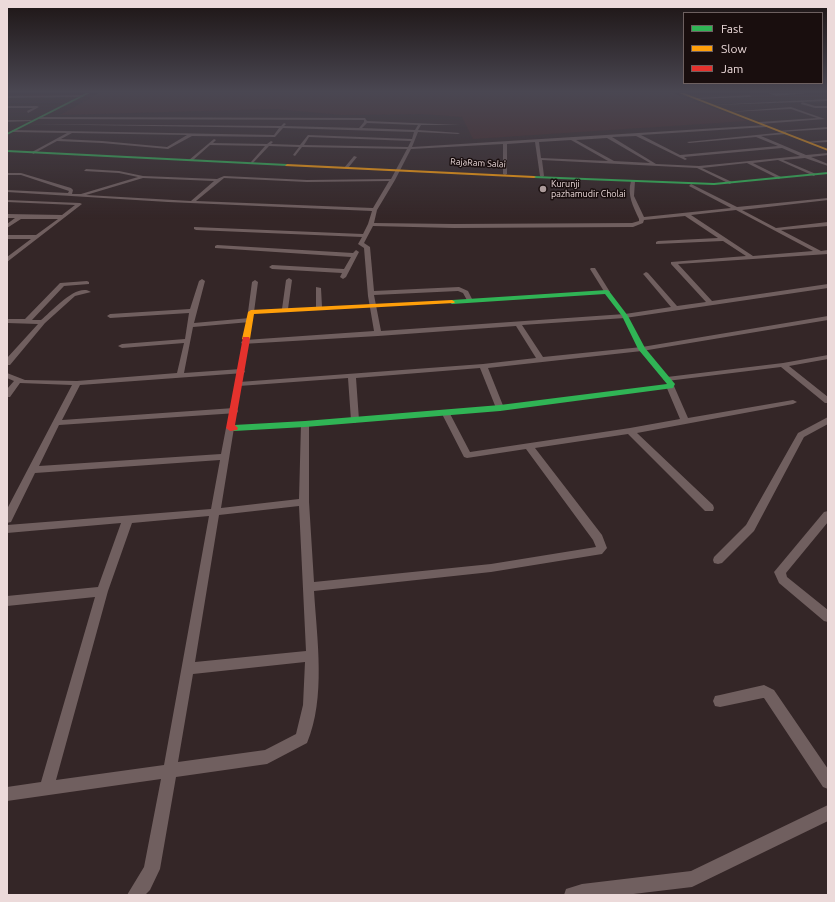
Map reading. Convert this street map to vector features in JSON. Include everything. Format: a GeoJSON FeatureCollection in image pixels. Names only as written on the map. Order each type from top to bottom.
{"type":"FeatureCollection","features":[{"type":"Feature","properties":{"kind":"street"},"geometry":{"type":"LineString","coordinates":[[33,153],[66,135]]}},
{"type":"Feature","properties":{"kind":"street"},"geometry":{"type":"LineString","coordinates":[[56,140],[176,144],[191,135]]}},
{"type":"Feature","properties":{"kind":"street"},"geometry":{"type":"LineString","coordinates":[[194,135],[275,136],[275,138],[252,163]]}},
{"type":"Feature","properties":{"kind":"street"},"geometry":{"type":"LineString","coordinates":[[343,277],[371,224],[375,210],[393,180],[416,135]]}},
{"type":"Feature","properties":{"kind":"street"},"geometry":{"type":"LineString","coordinates":[[210,144],[409,148],[633,135]]}},
{"type":"Feature","properties":{"kind":"street"},"geometry":{"type":"LineString","coordinates":[[636,135],[730,183]]}},
{"type":"Feature","properties":{"kind":"street"},"geometry":{"type":"LineString","coordinates":[[689,142],[763,135]]}},
{"type":"Feature","properties":{"kind":"street"},"geometry":{"type":"LineString","coordinates":[[791,135],[828,150]]}},
{"type":"Feature","properties":{"kind":"street"},"geometry":{"type":"LineString","coordinates":[[191,160],[220,136]]}},
{"type":"Feature","properties":{"kind":"street"},"geometry":{"type":"LineString","coordinates":[[295,155],[308,136],[414,140]]}},
{"type":"Feature","properties":{"kind":"street"},"geometry":{"type":"LineString","coordinates":[[607,136],[654,165]]}},
{"type":"Feature","properties":{"kind":"street"},"geometry":{"type":"LineString","coordinates":[[757,136],[828,165]]}},
{"type":"Feature","properties":{"kind":"street"},"geometry":{"type":"LineString","coordinates":[[572,138],[613,163]]}},
{"type":"Feature","properties":{"kind":"street"},"geometry":{"type":"LineString","coordinates":[[683,139],[712,153]]}},
{"type":"Feature","properties":{"kind":"street"},"geometry":{"type":"LineString","coordinates":[[537,141],[542,176]]}},
{"type":"Feature","properties":{"kind":"street"},"geometry":{"type":"LineString","coordinates":[[808,142],[828,141]]}},
{"type":"Feature","properties":{"kind":"street"},"geometry":{"type":"LineString","coordinates":[[505,143],[505,174]]}},
{"type":"Feature","properties":{"kind":"street"},"geometry":{"type":"LineString","coordinates":[[679,156],[782,147]]}},
{"type":"Feature","properties":{"kind":"street","name":"RajaRam Salai"},"geometry":{"type":"LineString","coordinates":[[7,151],[691,184],[730,183],[828,173]]}},
{"type":"Feature","properties":{"kind":"street"},"geometry":{"type":"LineString","coordinates":[[540,159],[699,167],[828,154]]}},
{"type":"Feature","properties":{"kind":"street"},"geometry":{"type":"LineString","coordinates":[[346,168],[354,157]]}},
{"type":"Feature","properties":{"kind":"street"},"geometry":{"type":"LineString","coordinates":[[779,159],[814,174]]}},
{"type":"Feature","properties":{"kind":"street"},"geometry":{"type":"LineString","coordinates":[[748,162],[779,178]]}},
{"type":"Feature","properties":{"kind":"street"},"geometry":{"type":"LineString","coordinates":[[86,170],[119,172],[143,177],[217,180]]}},
{"type":"Feature","properties":{"kind":"street"},"geometry":{"type":"LineString","coordinates":[[7,174],[21,174],[72,190],[70,194]]}},
{"type":"Feature","properties":{"kind":"street"},"geometry":{"type":"LineString","coordinates":[[192,202],[221,177],[228,176],[306,181],[393,180]]}},
{"type":"Feature","properties":{"kind":"street"},"geometry":{"type":"LineString","coordinates":[[80,195],[95,189],[143,177]]}},
{"type":"Feature","properties":{"kind":"street"},"geometry":{"type":"LineString","coordinates":[[633,181],[630,190],[632,198],[642,219]]}},
{"type":"Feature","properties":{"kind":"street"},"geometry":{"type":"LineString","coordinates":[[691,184],[828,256]]}},
{"type":"Feature","properties":{"kind":"street"},"geometry":{"type":"LineString","coordinates":[[7,191],[192,202],[375,210]]}},
{"type":"Feature","properties":{"kind":"street"},"geometry":{"type":"LineString","coordinates":[[371,224],[624,227],[637,224],[642,219],[828,199]]}},
{"type":"Feature","properties":{"kind":"street"},"geometry":{"type":"LineString","coordinates":[[7,200],[80,204],[7,260]]}},
{"type":"Feature","properties":{"kind":"street"},"geometry":{"type":"LineString","coordinates":[[686,214],[753,258]]}},
{"type":"Feature","properties":{"kind":"street"},"geometry":{"type":"LineString","coordinates":[[7,216],[62,217]]}},
{"type":"Feature","properties":{"kind":"street"},"geometry":{"type":"LineString","coordinates":[[7,226],[20,217]]}},
{"type":"Feature","properties":{"kind":"street"},"geometry":{"type":"LineString","coordinates":[[777,229],[828,224]]}},
{"type":"Feature","properties":{"kind":"street"},"geometry":{"type":"LineString","coordinates":[[196,228],[365,236]]}},
{"type":"Feature","properties":{"kind":"street"},"geometry":{"type":"LineString","coordinates":[[7,236],[36,237]]}},
{"type":"Feature","properties":{"kind":"street"},"geometry":{"type":"LineString","coordinates":[[658,243],[725,240]]}},
{"type":"Feature","properties":{"kind":"street"},"geometry":{"type":"LineString","coordinates":[[361,244],[367,247],[370,293],[378,334]]}},
{"type":"Feature","properties":{"kind":"street"},"geometry":{"type":"LineString","coordinates":[[216,247],[354,255]]}},
{"type":"Feature","properties":{"kind":"street"},"geometry":{"type":"LineString","coordinates":[[710,303],[672,263],[828,252]]}},
{"type":"Feature","properties":{"kind":"street"},"geometry":{"type":"LineString","coordinates":[[272,267],[346,270]]}},
{"type":"Feature","properties":{"kind":"street"},"geometry":{"type":"LineString","coordinates":[[593,269],[607,292],[625,316],[642,349],[669,383],[685,421]]}},
{"type":"Feature","properties":{"kind":"street"},"geometry":{"type":"LineString","coordinates":[[646,274],[675,308]]}},
{"type":"Feature","properties":{"kind":"street"},"geometry":{"type":"LineString","coordinates":[[285,308],[289,280]]}},
{"type":"Feature","properties":{"kind":"street"},"geometry":{"type":"LineString","coordinates":[[180,375],[193,311],[202,281]]}},
{"type":"Feature","properties":{"kind":"street"},"geometry":{"type":"LineString","coordinates":[[135,895],[144,884],[152,869],[239,384],[255,282]]}},
{"type":"Feature","properties":{"kind":"street"},"geometry":{"type":"LineString","coordinates":[[26,322],[62,284],[87,283]]}},
{"type":"Feature","properties":{"kind":"street"},"geometry":{"type":"LineString","coordinates":[[245,342],[625,316],[828,286]]}},
{"type":"Feature","properties":{"kind":"street"},"geometry":{"type":"LineString","coordinates":[[318,288],[319,307]]}},
{"type":"Feature","properties":{"kind":"street"},"geometry":{"type":"LineString","coordinates":[[370,293],[460,289],[466,292],[470,301]]}},
{"type":"Feature","properties":{"kind":"street"},"geometry":{"type":"LineString","coordinates":[[7,363],[43,322],[73,295],[80,292],[88,292]]}},
{"type":"Feature","properties":{"kind":"street"},"geometry":{"type":"LineString","coordinates":[[190,325],[250,316],[285,308],[399,305],[607,292]]}},
{"type":"Feature","properties":{"kind":"street"},"geometry":{"type":"LineString","coordinates":[[110,316],[193,311]]}},
{"type":"Feature","properties":{"kind":"street"},"geometry":{"type":"LineString","coordinates":[[239,384],[483,366],[642,349],[828,318]]}},
{"type":"Feature","properties":{"kind":"street"},"geometry":{"type":"LineString","coordinates":[[7,321],[43,322]]}},
{"type":"Feature","properties":{"kind":"street"},"geometry":{"type":"LineString","coordinates":[[518,324],[540,359]]}},
{"type":"Feature","properties":{"kind":"street"},"geometry":{"type":"LineString","coordinates":[[122,346],[188,341]]}},
{"type":"Feature","properties":{"kind":"street"},"geometry":{"type":"LineString","coordinates":[[230,428],[305,424],[500,408],[669,383],[828,357]]}},
{"type":"Feature","properties":{"kind":"street"},"geometry":{"type":"LineString","coordinates":[[783,365],[828,401]]}},
{"type":"Feature","properties":{"kind":"street"},"geometry":{"type":"LineString","coordinates":[[483,366],[500,408]]}},
{"type":"Feature","properties":{"kind":"street"},"geometry":{"type":"LineString","coordinates":[[7,375],[24,382],[77,383],[241,371]]}},
{"type":"Feature","properties":{"kind":"street"},"geometry":{"type":"LineString","coordinates":[[352,376],[355,420]]}},
{"type":"Feature","properties":{"kind":"street"},"geometry":{"type":"LineString","coordinates":[[7,395],[18,380]]}},
{"type":"Feature","properties":{"kind":"street"},"geometry":{"type":"LineString","coordinates":[[7,518],[77,383]]}},
{"type":"Feature","properties":{"kind":"street"},"geometry":{"type":"LineString","coordinates":[[445,412],[467,455],[630,431],[794,402]]}},
{"type":"Feature","properties":{"kind":"street"},"geometry":{"type":"LineString","coordinates":[[56,423],[234,411]]}},
{"type":"Feature","properties":{"kind":"street"},"geometry":{"type":"LineString","coordinates":[[718,560],[750,528],[801,434],[828,420]]}},
{"type":"Feature","properties":{"kind":"street"},"geometry":{"type":"LineString","coordinates":[[7,794],[47,787],[267,757],[302,738],[310,705],[312,656],[304,502],[305,424]]}},
{"type":"Feature","properties":{"kind":"street"},"geometry":{"type":"LineString","coordinates":[[630,431],[709,508]]}},
{"type":"Feature","properties":{"kind":"street"},"geometry":{"type":"LineString","coordinates":[[308,587],[491,568],[598,551],[602,548],[598,538],[529,446]]}},
{"type":"Feature","properties":{"kind":"street"},"geometry":{"type":"LineString","coordinates":[[32,470],[225,457]]}},
{"type":"Feature","properties":{"kind":"street"},"geometry":{"type":"LineString","coordinates":[[7,529],[215,512],[304,502]]}},
{"type":"Feature","properties":{"kind":"street"},"geometry":{"type":"LineString","coordinates":[[828,515],[780,572],[783,580],[828,617]]}},
{"type":"Feature","properties":{"kind":"street"},"geometry":{"type":"LineString","coordinates":[[47,787],[102,591],[128,519]]}},
{"type":"Feature","properties":{"kind":"street"},"geometry":{"type":"LineString","coordinates":[[7,601],[102,591]]}},
{"type":"Feature","properties":{"kind":"street"},"geometry":{"type":"LineString","coordinates":[[188,669],[312,656]]}},
{"type":"Feature","properties":{"kind":"street"},"geometry":{"type":"LineString","coordinates":[[720,701],[764,691],[769,694],[828,782]]}},
{"type":"Feature","properties":{"kind":"street"},"geometry":{"type":"LineString","coordinates":[[572,895],[582,892],[617,891],[692,879],[828,813]]}},
{"type":"Feature","properties":{"kind":"shaded area"},"geometry":{"type":"Polygon","coordinates":[[[471,135],[533,135],[473,139],[471,135]]]}},
{"type":"Feature","properties":{"kind":"traffic: fast"},"geometry":{"type":"LineString","coordinates":[[7,151],[287,165]]}},
{"type":"Feature","properties":{"kind":"traffic: fast"},"geometry":{"type":"LineString","coordinates":[[534,177],[714,184],[828,173]]}},
{"type":"Feature","properties":{"kind":"traffic: fast"},"geometry":{"type":"LineString","coordinates":[[234,428],[305,424],[500,408],[670,386],[671,384],[642,349],[625,316],[607,292]]}},
{"type":"Feature","properties":{"kind":"traffic: fast"},"geometry":{"type":"LineString","coordinates":[[452,302],[607,292]]}},
{"type":"Feature","properties":{"kind":"traffic: slow"},"geometry":{"type":"LineString","coordinates":[[790,135],[828,150]]}},
{"type":"Feature","properties":{"kind":"traffic: slow"},"geometry":{"type":"LineString","coordinates":[[287,165],[534,177]]}},
{"type":"Feature","properties":{"kind":"traffic: slow"},"geometry":{"type":"LineString","coordinates":[[246,339],[251,312],[301,308],[452,302]]}},
{"type":"Feature","properties":{"kind":"traffic: jam"},"geometry":{"type":"LineString","coordinates":[[234,428],[230,428],[246,339]]}},
{"type":"Feature","properties":{"kind":"place","name":"Kurunji pazhamudir Cholai"},"geometry":{"type":"Point","coordinates":[543,189]}}]}
